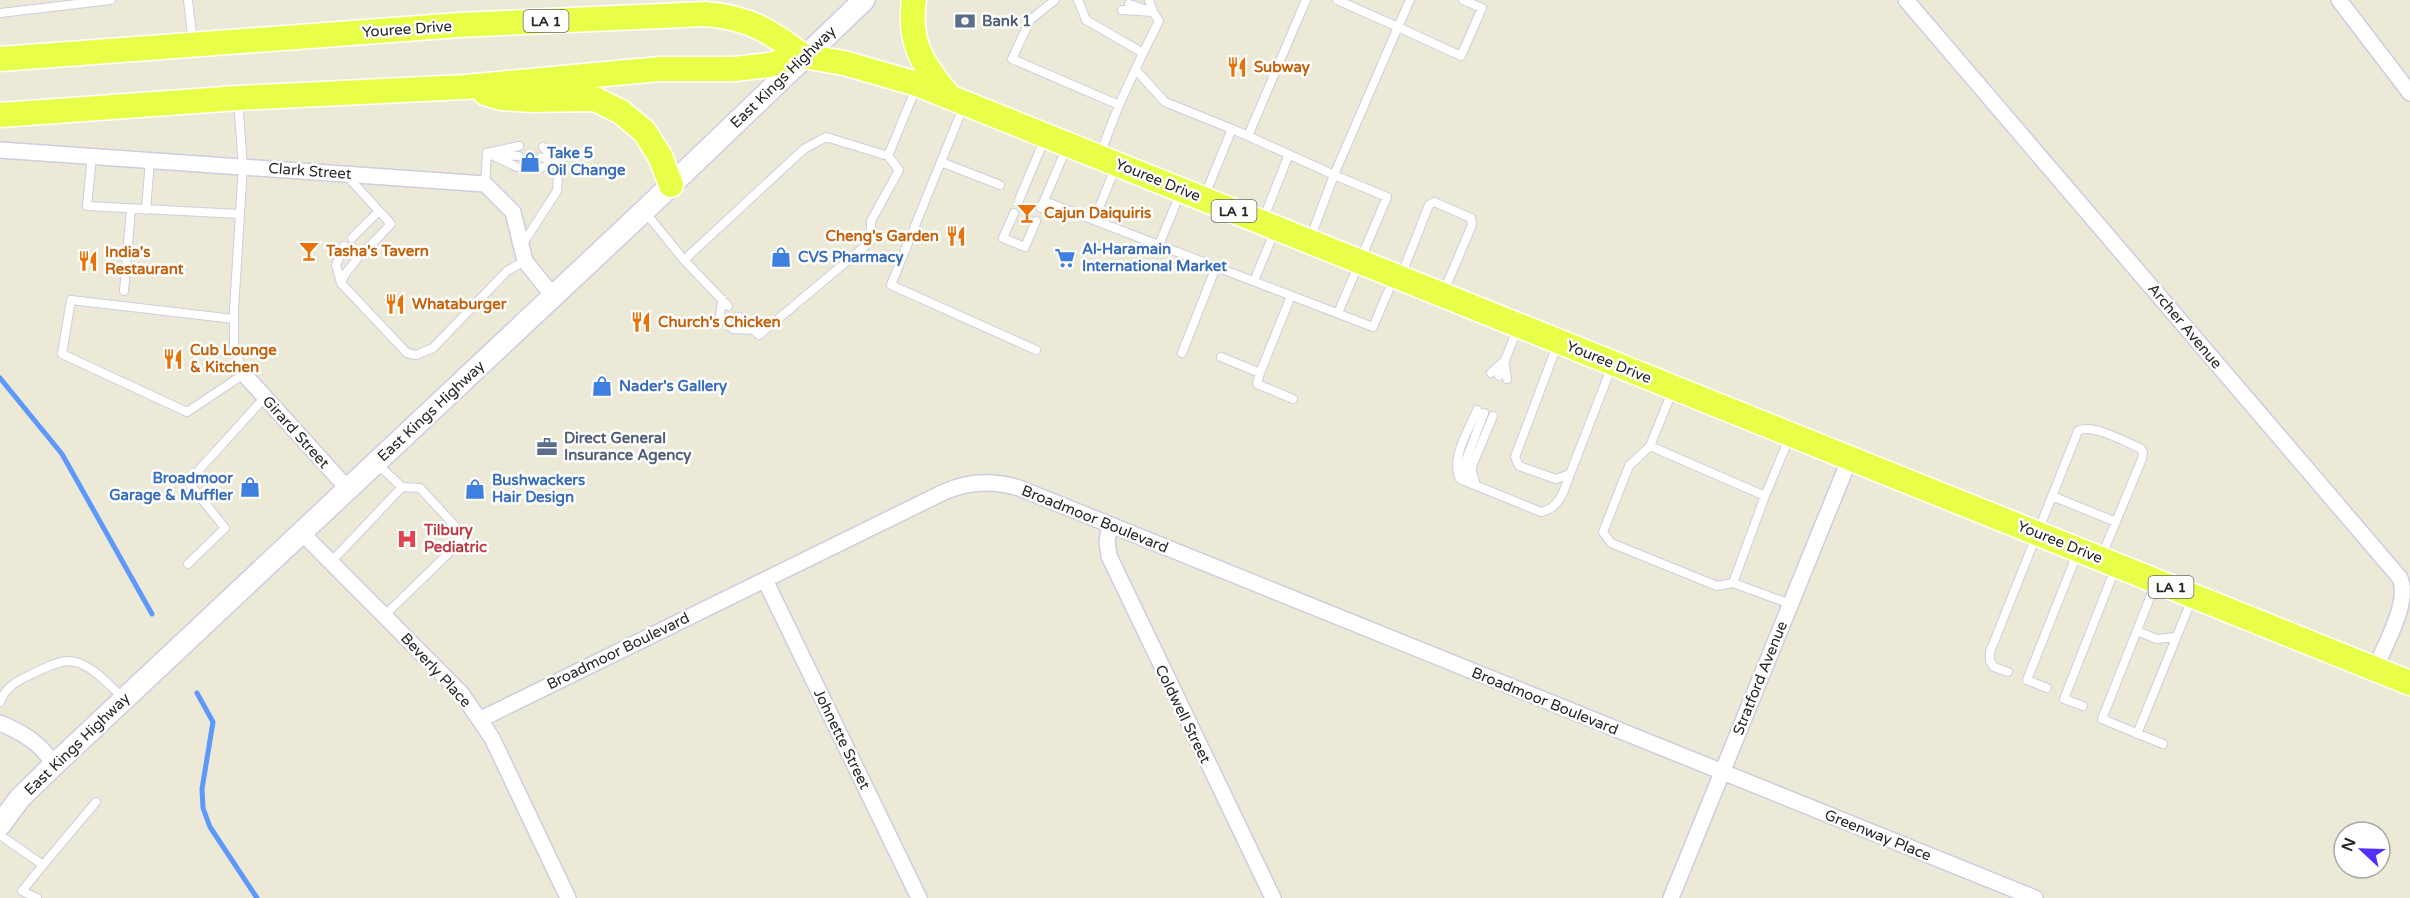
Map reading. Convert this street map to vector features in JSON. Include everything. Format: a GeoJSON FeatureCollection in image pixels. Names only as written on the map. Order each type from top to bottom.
{"type":"FeatureCollection","features":[{"type":"Feature","properties":{"kind":"main road"},"geometry":{"type":"LineString","coordinates":[[598,19],[609,9],[625,1],[638,0]]}},
{"type":"Feature","properties":{"kind":"main road","name":"East Kings Highway"},"geometry":{"type":"LineString","coordinates":[[0,825],[20,798],[54,765],[644,211],[803,56],[864,0]]}},
{"type":"Feature","properties":{"kind":"main road"},"geometry":{"type":"LineString","coordinates":[[914,0],[910,23],[923,63],[957,100]]}},
{"type":"Feature","properties":{"kind":"main road","name":"Youree Drive"},"geometry":{"type":"LineString","coordinates":[[0,59],[459,25],[706,14],[732,16],[757,25],[803,56]]}},
{"type":"Feature","properties":{"kind":"main road","name":"Youree Drive"},"geometry":{"type":"LineString","coordinates":[[0,115],[238,98],[465,87],[660,69],[734,69],[769,65],[803,56],[844,63],[917,84],[2410,683]]}},
{"type":"Feature","properties":{"kind":"main road"},"geometry":{"type":"LineString","coordinates":[[465,87],[501,98],[595,99],[621,112],[644,131],[660,156],[671,185]]}},
{"type":"Feature","properties":{"kind":"street","name":"Archer Avenue"},"geometry":{"type":"LineString","coordinates":[[1906,0],[2400,578],[2404,588],[2404,601],[2375,669]]}},
{"type":"Feature","properties":{"kind":"street"},"geometry":{"type":"LineString","coordinates":[[2339,0],[2410,93]]}},
{"type":"Feature","properties":{"kind":"street","name":"Clark Street"},"geometry":{"type":"LineString","coordinates":[[0,150],[485,184]]}},
{"type":"Feature","properties":{"kind":"street"},"geometry":{"type":"LineString","coordinates":[[485,184],[513,212],[524,254],[553,296]]}},
{"type":"Feature","properties":{"kind":"street","name":"Girard Street"},"geometry":{"type":"LineString","coordinates":[[244,374],[348,489]]}},
{"type":"Feature","properties":{"kind":"street","name":"Stratford Avenue"},"geometry":{"type":"LineString","coordinates":[[1671,898],[1850,458]]}},
{"type":"Feature","properties":{"kind":"street","name":"Broadmoor Boulevard"},"geometry":{"type":"LineString","coordinates":[[480,719],[944,492],[968,484],[1004,484],[1721,772]]}},
{"type":"Feature","properties":{"kind":"street","name":"Coldwell Street"},"geometry":{"type":"LineString","coordinates":[[1110,526],[1107,541],[1109,556],[1273,898]]}},
{"type":"Feature","properties":{"kind":"street","name":"Beverly Place"},"geometry":{"type":"LineString","coordinates":[[301,532],[460,693],[480,719],[492,738],[568,898]]}},
{"type":"Feature","properties":{"kind":"street","name":"Johnette Street"},"geometry":{"type":"LineString","coordinates":[[765,580],[920,898]]}},
{"type":"Feature","properties":{"kind":"street"},"geometry":{"type":"LineString","coordinates":[[0,723],[32,739],[48,754],[54,765]]}},
{"type":"Feature","properties":{"kind":"street","name":"Greenway Place"},"geometry":{"type":"LineString","coordinates":[[1721,772],[2034,898]]}},
{"type":"Feature","properties":{"kind":"lane"},"geometry":{"type":"LineString","coordinates":[[0,14],[111,0]]}},
{"type":"Feature","properties":{"kind":"lane"},"geometry":{"type":"LineString","coordinates":[[188,0],[193,44]]}},
{"type":"Feature","properties":{"kind":"lane"},"geometry":{"type":"LineString","coordinates":[[1055,0],[1030,20],[1012,59],[1119,105]]}},
{"type":"Feature","properties":{"kind":"lane"},"geometry":{"type":"LineString","coordinates":[[1078,0],[1086,20],[1143,53]]}},
{"type":"Feature","properties":{"kind":"lane"},"geometry":{"type":"LineString","coordinates":[[1152,0],[1152,12]]}},
{"type":"Feature","properties":{"kind":"lane"},"geometry":{"type":"LineString","coordinates":[[1248,136],[1306,0]]}},
{"type":"Feature","properties":{"kind":"lane"},"geometry":{"type":"LineString","coordinates":[[1337,0],[1461,56],[1482,8],[1463,0]]}},
{"type":"Feature","properties":{"kind":"lane"},"geometry":{"type":"LineString","coordinates":[[1309,241],[1334,175],[1410,0]]}},
{"type":"Feature","properties":{"kind":"lane"},"geometry":{"type":"LineString","coordinates":[[1094,220],[1119,105],[1159,21],[1152,12],[1129,4]]}},
{"type":"Feature","properties":{"kind":"lane"},"geometry":{"type":"LineString","coordinates":[[1119,13],[1152,12]]}},
{"type":"Feature","properties":{"kind":"lane"},"geometry":{"type":"LineString","coordinates":[[1136,70],[1165,102],[1387,197],[1338,313]]}},
{"type":"Feature","properties":{"kind":"lane"},"geometry":{"type":"LineString","coordinates":[[888,156],[917,84]]}},
{"type":"Feature","properties":{"kind":"lane"},"geometry":{"type":"LineString","coordinates":[[234,319],[71,300],[62,354],[187,412],[244,374],[234,349],[243,166],[238,98]]}},
{"type":"Feature","properties":{"kind":"lane"},"geometry":{"type":"LineString","coordinates":[[957,100],[941,162],[891,285],[1036,350]]}},
{"type":"Feature","properties":{"kind":"lane"},"geometry":{"type":"LineString","coordinates":[[1159,245],[1232,129]]}},
{"type":"Feature","properties":{"kind":"lane"},"geometry":{"type":"LineString","coordinates":[[684,260],[804,149],[826,137],[888,156],[899,170],[871,221],[871,241],[759,335],[740,317]]}},
{"type":"Feature","properties":{"kind":"lane"},"geometry":{"type":"LineString","coordinates":[[1019,200],[1057,140]]}},
{"type":"Feature","properties":{"kind":"lane"},"geometry":{"type":"LineString","coordinates":[[1057,140],[1043,205],[1094,220],[1373,327],[1429,205],[1434,202],[1471,218],[1472,225],[1443,295]]}},
{"type":"Feature","properties":{"kind":"lane"},"geometry":{"type":"LineString","coordinates":[[487,153],[519,146]]}},
{"type":"Feature","properties":{"kind":"lane"},"geometry":{"type":"LineString","coordinates":[[543,147],[559,162]]}},
{"type":"Feature","properties":{"kind":"lane"},"geometry":{"type":"LineString","coordinates":[[487,153],[518,156]]}},
{"type":"Feature","properties":{"kind":"lane"},"geometry":{"type":"LineString","coordinates":[[487,153],[517,167]]}},
{"type":"Feature","properties":{"kind":"lane"},"geometry":{"type":"LineString","coordinates":[[485,184],[487,153]]}},
{"type":"Feature","properties":{"kind":"lane"},"geometry":{"type":"LineString","coordinates":[[1254,281],[1288,154]]}},
{"type":"Feature","properties":{"kind":"lane"},"geometry":{"type":"LineString","coordinates":[[92,156],[87,206],[239,214]]}},
{"type":"Feature","properties":{"kind":"lane"},"geometry":{"type":"LineString","coordinates":[[541,157],[559,162]]}},
{"type":"Feature","properties":{"kind":"lane"},"geometry":{"type":"LineString","coordinates":[[146,210],[150,160]]}},
{"type":"Feature","properties":{"kind":"lane"},"geometry":{"type":"LineString","coordinates":[[540,168],[559,162]]}},
{"type":"Feature","properties":{"kind":"lane"},"geometry":{"type":"LineString","coordinates":[[344,246],[336,265],[341,283],[408,353],[417,355],[433,348],[524,254],[557,191],[559,162]]}},
{"type":"Feature","properties":{"kind":"lane"},"geometry":{"type":"LineString","coordinates":[[941,162],[1000,186]]}},
{"type":"Feature","properties":{"kind":"lane"},"geometry":{"type":"LineString","coordinates":[[345,174],[392,224],[365,251]]}},
{"type":"Feature","properties":{"kind":"lane"},"geometry":{"type":"LineString","coordinates":[[124,291],[131,210]]}},
{"type":"Feature","properties":{"kind":"lane"},"geometry":{"type":"LineString","coordinates":[[352,238],[379,210]]}},
{"type":"Feature","properties":{"kind":"lane"},"geometry":{"type":"LineString","coordinates":[[644,211],[684,260],[728,306]]}},
{"type":"Feature","properties":{"kind":"lane"},"geometry":{"type":"LineString","coordinates":[[1014,213],[1003,238],[1025,247],[1036,221]]}},
{"type":"Feature","properties":{"kind":"lane"},"geometry":{"type":"LineString","coordinates":[[341,283],[357,259]]}},
{"type":"Feature","properties":{"kind":"lane"},"geometry":{"type":"LineString","coordinates":[[1182,353],[1216,267]]}},
{"type":"Feature","properties":{"kind":"lane"},"geometry":{"type":"LineString","coordinates":[[1291,296],[1257,384],[1293,399]]}},
{"type":"Feature","properties":{"kind":"lane"},"geometry":{"type":"LineString","coordinates":[[722,299],[720,316],[734,329],[754,330]]}},
{"type":"Feature","properties":{"kind":"lane"},"geometry":{"type":"LineString","coordinates":[[1505,360],[1499,376],[1519,326]]}},
{"type":"Feature","properties":{"kind":"lane"},"geometry":{"type":"LineString","coordinates":[[1559,342],[1515,457],[1519,466],[1556,479],[1570,474]]}},
{"type":"Feature","properties":{"kind":"lane"},"geometry":{"type":"LineString","coordinates":[[1221,357],[1260,373]]}},
{"type":"Feature","properties":{"kind":"lane"},"geometry":{"type":"LineString","coordinates":[[1476,486],[1472,466],[1485,413],[1457,461],[1456,471],[1460,479],[1476,486],[1541,512],[1548,510],[1559,500],[1613,363]]}},
{"type":"Feature","properties":{"kind":"lane"},"geometry":{"type":"LineString","coordinates":[[1674,387],[1650,446],[1629,466],[1604,532],[1611,543],[1717,586],[1733,583],[1790,604]]}},
{"type":"Feature","properties":{"kind":"lane"},"geometry":{"type":"LineString","coordinates":[[188,564],[225,528],[188,482],[265,397]]}},
{"type":"Feature","properties":{"kind":"lane"},"geometry":{"type":"LineString","coordinates":[[2008,672],[1994,667],[1990,660],[1990,652],[2078,431],[2091,428],[2140,448],[2143,452],[2142,459],[2099,558],[2027,680],[2047,688]]}},
{"type":"Feature","properties":{"kind":"lane"},"geometry":{"type":"LineString","coordinates":[[1733,583],[1791,434]]}},
{"type":"Feature","properties":{"kind":"lane"},"geometry":{"type":"LineString","coordinates":[[1650,446],[1765,496]]}},
{"type":"Feature","properties":{"kind":"lane"},"geometry":{"type":"LineString","coordinates":[[376,463],[402,487],[420,488],[456,527],[460,542],[384,616]]}},
{"type":"Feature","properties":{"kind":"lane"},"geometry":{"type":"LineString","coordinates":[[331,562],[402,487]]}},
{"type":"Feature","properties":{"kind":"lane"},"geometry":{"type":"LineString","coordinates":[[2052,496],[2116,522]]}},
{"type":"Feature","properties":{"kind":"lane"},"geometry":{"type":"LineString","coordinates":[[2083,706],[2064,699],[2099,558]]}},
{"type":"Feature","properties":{"kind":"lane"},"geometry":{"type":"LineString","coordinates":[[2157,581],[2102,719],[2163,744]]}},
{"type":"Feature","properties":{"kind":"lane"},"geometry":{"type":"LineString","coordinates":[[2137,734],[2193,596]]}},
{"type":"Feature","properties":{"kind":"lane"},"geometry":{"type":"LineString","coordinates":[[2137,631],[2157,639],[2176,637]]}},
{"type":"Feature","properties":{"kind":"lane"},"geometry":{"type":"LineString","coordinates":[[0,702],[3,694],[13,683],[50,666],[69,661],[82,665],[96,674],[124,699]]}},
{"type":"Feature","properties":{"kind":"lane"},"geometry":{"type":"LineString","coordinates":[[37,898],[22,891],[96,802]]}},
{"type":"Feature","properties":{"kind":"lane"},"geometry":{"type":"LineString","coordinates":[[0,834],[43,865]]}},
{"type":"Feature","properties":{"kind":"waterway"},"geometry":{"type":"LineString","coordinates":[[0,378],[62,454],[152,614]]}},
{"type":"Feature","properties":{"kind":"waterway"},"geometry":{"type":"LineString","coordinates":[[197,693],[213,722],[202,789],[203,808],[210,827],[257,898]]}},
{"type":"Feature","properties":{"kind":"place","name":"Bank 1"},"geometry":{"type":"Point","coordinates":[965,21]}},
{"type":"Feature","properties":{"kind":"place","name":"Subway"},"geometry":{"type":"Point","coordinates":[1237,67]}},
{"type":"Feature","properties":{"kind":"place","name":"Take 5 Oil Change"},"geometry":{"type":"Point","coordinates":[530,162]}},
{"type":"Feature","properties":{"kind":"place","name":"Cajun Daiquiris"},"geometry":{"type":"Point","coordinates":[1027,213]}},
{"type":"Feature","properties":{"kind":"place","name":"Cheng's Garden"},"geometry":{"type":"Point","coordinates":[956,236]}},
{"type":"Feature","properties":{"kind":"place","name":"Tasha's Tavern"},"geometry":{"type":"Point","coordinates":[309,251]}},
{"type":"Feature","properties":{"kind":"place","name":"CVS Pharmacy"},"geometry":{"type":"Point","coordinates":[781,257]}},
{"type":"Feature","properties":{"kind":"place","name":"Al-Haramain International Market"},"geometry":{"type":"Point","coordinates":[1065,258]}},
{"type":"Feature","properties":{"kind":"place","name":"India's Restaurant"},"geometry":{"type":"Point","coordinates":[88,261]}},
{"type":"Feature","properties":{"kind":"place","name":"Whataburger"},"geometry":{"type":"Point","coordinates":[395,304]}},
{"type":"Feature","properties":{"kind":"place","name":"Church's Chicken"},"geometry":{"type":"Point","coordinates":[641,322]}},
{"type":"Feature","properties":{"kind":"place","name":"Cub Lounge & Kitchen"},"geometry":{"type":"Point","coordinates":[173,359]}},
{"type":"Feature","properties":{"kind":"place","name":"Nader's Gallery"},"geometry":{"type":"Point","coordinates":[602,386]}},
{"type":"Feature","properties":{"kind":"place","name":"Direct General Insurance Agency"},"geometry":{"type":"Point","coordinates":[547,447]}},
{"type":"Feature","properties":{"kind":"place","name":"Broadmoor Garage & Muffler"},"geometry":{"type":"Point","coordinates":[250,487]}},
{"type":"Feature","properties":{"kind":"place","name":"Bushwackers Hair Design"},"geometry":{"type":"Point","coordinates":[475,489]}},
{"type":"Feature","properties":{"kind":"place","name":"Tilbury Pediatric"},"geometry":{"type":"Point","coordinates":[407,539]}}]}
